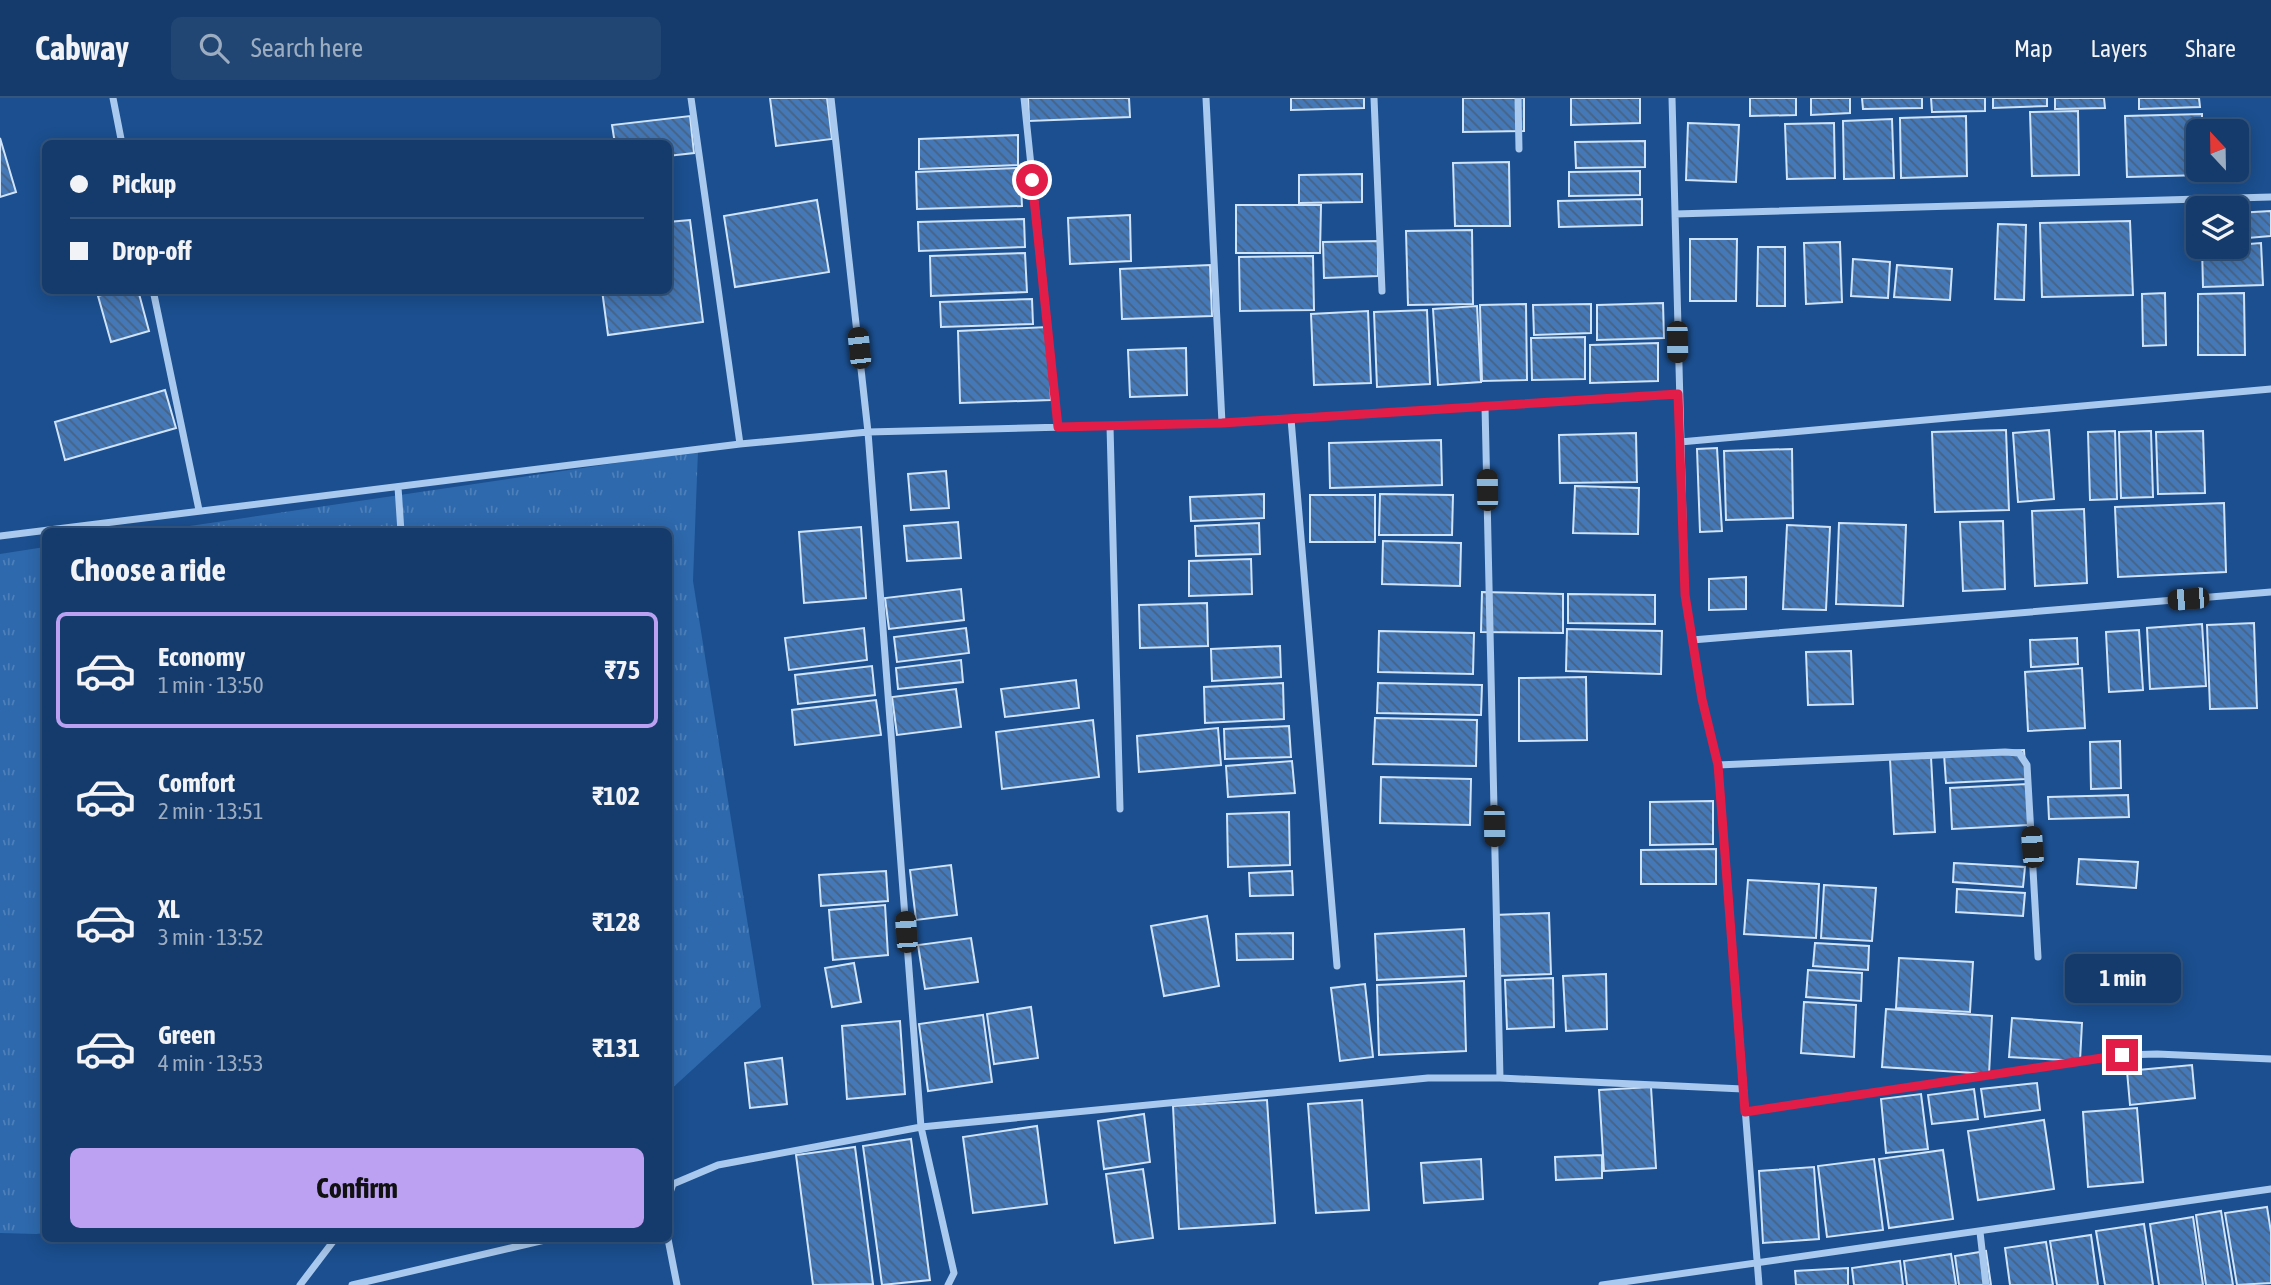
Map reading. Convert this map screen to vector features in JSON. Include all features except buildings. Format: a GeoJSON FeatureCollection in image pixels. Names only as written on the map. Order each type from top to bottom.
{"type":"FeatureCollection","features":[{"type":"Feature","properties":{"kind":"street"},"geometry":{"type":"LineString","coordinates":[[113,98],[121,140]]}},
{"type":"Feature","properties":{"kind":"street"},"geometry":{"type":"LineString","coordinates":[[691,98],[740,444]]}},
{"type":"Feature","properties":{"kind":"street"},"geometry":{"type":"LineString","coordinates":[[831,98],[868,432],[921,1127],[954,1273],[948,1285]]}},
{"type":"Feature","properties":{"kind":"street"},"geometry":{"type":"LineString","coordinates":[[1024,98],[1058,427]]}},
{"type":"Feature","properties":{"kind":"street"},"geometry":{"type":"LineString","coordinates":[[1206,98],[1222,423]]}},
{"type":"Feature","properties":{"kind":"street"},"geometry":{"type":"LineString","coordinates":[[1374,98],[1382,291]]}},
{"type":"Feature","properties":{"kind":"street"},"geometry":{"type":"LineString","coordinates":[[1518,98],[1519,149]]}},
{"type":"Feature","properties":{"kind":"street"},"geometry":{"type":"LineString","coordinates":[[1672,98],[1685,595],[1702,699],[1718,765],[1759,1285]]}},
{"type":"Feature","properties":{"kind":"street"},"geometry":{"type":"LineString","coordinates":[[1675,214],[2271,197]]}},
{"type":"Feature","properties":{"kind":"street"},"geometry":{"type":"LineString","coordinates":[[154,294],[199,510]]}},
{"type":"Feature","properties":{"kind":"street"},"geometry":{"type":"LineString","coordinates":[[1680,442],[2271,389]]}},
{"type":"Feature","properties":{"kind":"street"},"geometry":{"type":"LineString","coordinates":[[61,528],[740,444],[868,432],[1222,423],[1678,394]]}},
{"type":"Feature","properties":{"kind":"street"},"geometry":{"type":"LineString","coordinates":[[1485,406],[1500,1078]]}},
{"type":"Feature","properties":{"kind":"street"},"geometry":{"type":"LineString","coordinates":[[1292,419],[1337,966]]}},
{"type":"Feature","properties":{"kind":"street"},"geometry":{"type":"LineString","coordinates":[[1110,426],[1120,809]]}},
{"type":"Feature","properties":{"kind":"street"},"geometry":{"type":"LineString","coordinates":[[398,487],[401,528]]}},
{"type":"Feature","properties":{"kind":"street"},"geometry":{"type":"LineString","coordinates":[[0,536],[42,531]]}},
{"type":"Feature","properties":{"kind":"street"},"geometry":{"type":"LineString","coordinates":[[1692,640],[2271,592]]}},
{"type":"Feature","properties":{"kind":"street"},"geometry":{"type":"LineString","coordinates":[[1718,765],[2019,753],[2027,765],[2038,957]]}},
{"type":"Feature","properties":{"kind":"street"},"geometry":{"type":"LineString","coordinates":[[1745,1112],[2122,1055],[2271,1059]]}},
{"type":"Feature","properties":{"kind":"street"},"geometry":{"type":"LineString","coordinates":[[672,1187],[673,1184],[718,1165],[921,1127],[1428,1078],[1500,1078],[1743,1089]]}},
{"type":"Feature","properties":{"kind":"street"},"geometry":{"type":"LineString","coordinates":[[1602,1285],[2271,1189]]}},
{"type":"Feature","properties":{"kind":"street"},"geometry":{"type":"LineString","coordinates":[[1980,1232],[1986,1285]]}},
{"type":"Feature","properties":{"kind":"street"},"geometry":{"type":"LineString","coordinates":[[300,1285],[333,1242]]}},
{"type":"Feature","properties":{"kind":"street"},"geometry":{"type":"LineString","coordinates":[[352,1285],[536,1242]]}},
{"type":"Feature","properties":{"kind":"street"},"geometry":{"type":"LineString","coordinates":[[669,1242],[677,1285]]}},
{"type":"Feature","properties":{"kind":"green space"},"geometry":{"type":"Polygon","coordinates":[[[698,451],[693,581],[761,1007],[672,1088],[672,528],[176,528],[698,451]]]}},
{"type":"Feature","properties":{"kind":"green space"},"geometry":{"type":"Polygon","coordinates":[[[42,547],[42,1233],[36,1234],[0,1233],[0,554],[42,547]]]}},
{"type":"Feature","properties":{"kind":"route"},"geometry":{"type":"LineString","coordinates":[[1032,180],[1058,427],[1222,423],[1678,394],[1685,595],[1702,699],[1718,765],[1745,1112],[2122,1055]]}}]}
